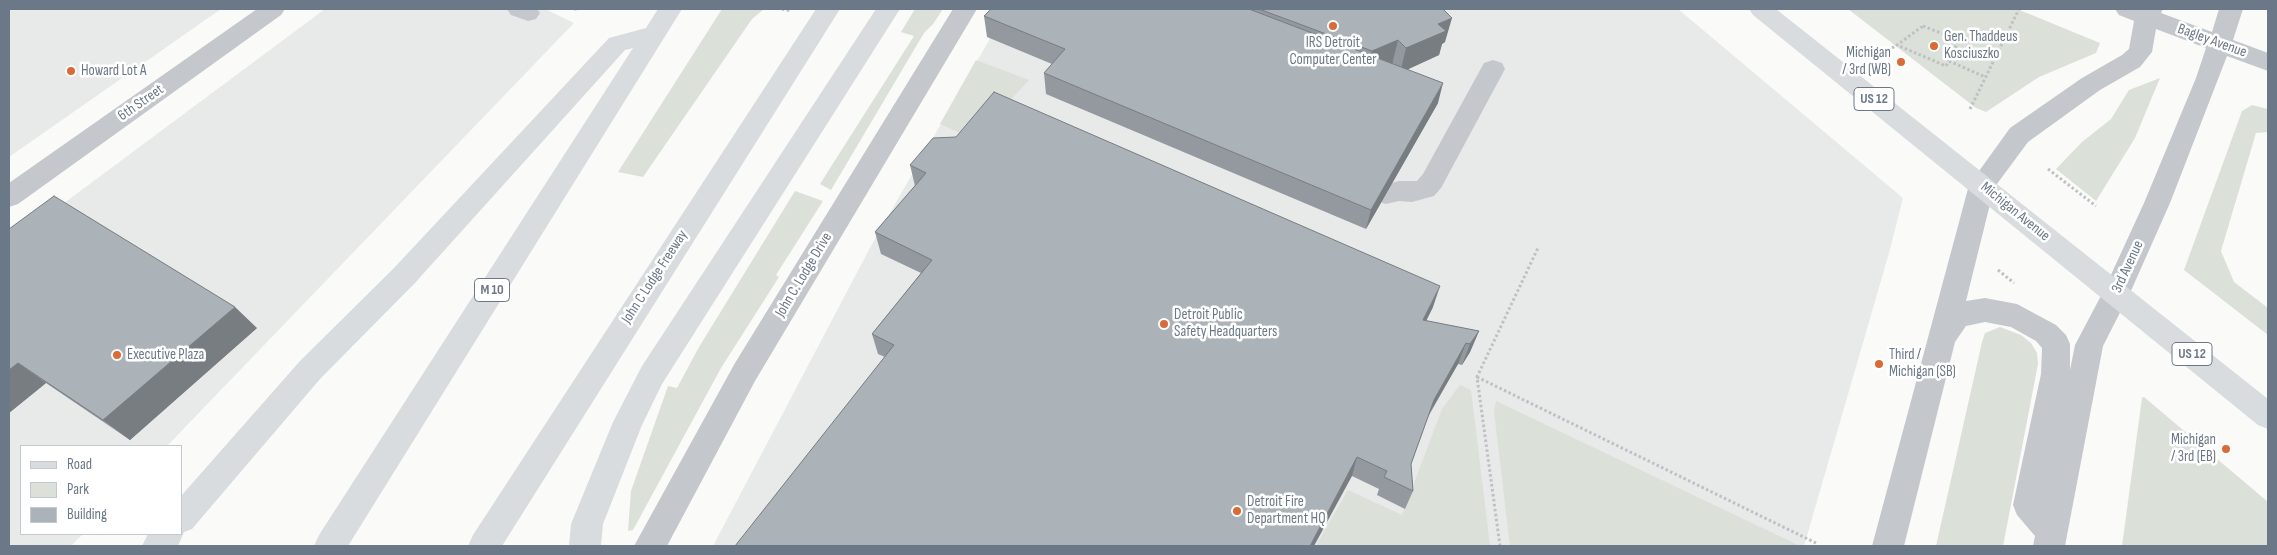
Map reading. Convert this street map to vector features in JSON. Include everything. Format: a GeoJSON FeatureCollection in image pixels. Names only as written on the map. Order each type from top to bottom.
{"type":"FeatureCollection","features":[{"type":"Feature","properties":{"kind":"main road","name":"M 10"},"geometry":{"type":"LineString","coordinates":[[330,546],[670,9]]}},
{"type":"Feature","properties":{"kind":"main road","name":"John C Lodge Freeway"},"geometry":{"type":"LineString","coordinates":[[484,546],[828,9]]}},
{"type":"Feature","properties":{"kind":"main road"},"geometry":{"type":"LineString","coordinates":[[585,546],[587,524],[628,422],[652,375],[888,9]]}},
{"type":"Feature","properties":{"kind":"main road","name":"Michigan Avenue"},"geometry":{"type":"LineString","coordinates":[[1761,9],[1982,184],[2268,416]]}},
{"type":"Feature","properties":{"kind":"main road"},"geometry":{"type":"LineString","coordinates":[[182,518],[310,370],[404,276],[617,44],[654,34]]}},
{"type":"Feature","properties":{"kind":"main road"},"geometry":{"type":"LineString","coordinates":[[158,546],[168,535]]}},
{"type":"Feature","properties":{"kind":"street","name":"6th Street"},"geometry":{"type":"LineString","coordinates":[[9,197],[273,9]]}},
{"type":"Feature","properties":{"kind":"street","name":"John C. Lodge Drive"},"geometry":{"type":"LineString","coordinates":[[650,546],[745,372],[965,9]]}},
{"type":"Feature","properties":{"kind":"street","name":"3rd Avenue"},"geometry":{"type":"LineString","coordinates":[[2051,539],[2089,346],[2116,293],[2157,203],[2208,78],[2232,9]]}},
{"type":"Feature","properties":{"kind":"street","name":"3rd Avenue"},"geometry":{"type":"LineString","coordinates":[[1888,546],[1982,184],[2019,135],[2091,84],[2132,61],[2140,52],[2142,12]]}},
{"type":"Feature","properties":{"kind":"street","name":"Bagley Avenue"},"geometry":{"type":"LineString","coordinates":[[2142,12],[2268,62]]}},
{"type":"Feature","properties":{"kind":"street"},"geometry":{"type":"LineString","coordinates":[[1386,194],[1424,189],[1432,181],[1493,69]]}},
{"type":"Feature","properties":{"kind":"street","name":"3rd Avenue"},"geometry":{"type":"LineString","coordinates":[[1942,338],[1956,318],[1969,312],[1985,310],[2017,316],[2046,333],[2056,344],[2056,374],[2028,505],[2051,539]]}},
{"type":"Feature","properties":{"kind":"path"},"geometry":{"type":"LineString","coordinates":[[1970,108],[2019,9]]}},
{"type":"Feature","properties":{"kind":"path"},"geometry":{"type":"LineString","coordinates":[[1892,48],[1923,26],[1959,40],[1946,66],[1897,45]]}},
{"type":"Feature","properties":{"kind":"path"},"geometry":{"type":"LineString","coordinates":[[1949,61],[1985,77]]}},
{"type":"Feature","properties":{"kind":"path"},"geometry":{"type":"LineString","coordinates":[[2048,170],[2096,206]]}},
{"type":"Feature","properties":{"kind":"path"},"geometry":{"type":"LineString","coordinates":[[1500,546],[1477,376],[1538,248]]}},
{"type":"Feature","properties":{"kind":"path"},"geometry":{"type":"LineString","coordinates":[[1477,376],[1816,543]]}},
{"type":"Feature","properties":{"kind":"shaded area","name":"Howard Lot A"},"geometry":{"type":"Polygon","coordinates":[[[9,9],[221,9],[9,157],[9,9]]]}},
{"type":"Feature","properties":{"kind":"shaded area"},"geometry":{"type":"Polygon","coordinates":[[[325,9],[545,9],[574,23],[168,445],[20,445],[20,535],[82,535],[71,546],[9,546],[9,244],[325,9]]]}},
{"type":"Feature","properties":{"kind":"shaded area"},"geometry":{"type":"Polygon","coordinates":[[[1007,9],[1678,9],[1903,198],[1889,253],[1804,546],[713,546],[872,244],[1007,9]]]}},
{"type":"Feature","properties":{"kind":"green space"},"geometry":{"type":"Polygon","coordinates":[[[722,9],[764,9],[752,19],[643,177],[618,172],[722,9]]]}},
{"type":"Feature","properties":{"kind":"green space"},"geometry":{"type":"Polygon","coordinates":[[[915,9],[943,9],[924,33],[831,190],[820,184],[914,36],[901,32],[915,9]]]}},
{"type":"Feature","properties":{"kind":"green space"},"geometry":{"type":"Polygon","coordinates":[[[1848,9],[2017,9],[2100,43],[2096,53],[2039,77],[1986,112],[1976,108],[1848,9]]]}},
{"type":"Feature","properties":{"kind":"green space"},"geometry":{"type":"Polygon","coordinates":[[[976,60],[1029,80],[974,139],[940,124],[976,60]]]}},
{"type":"Feature","properties":{"kind":"green space"},"geometry":{"type":"Polygon","coordinates":[[[2160,78],[2135,138],[2096,201],[2056,169],[2082,142],[2111,119],[2129,90],[2160,78]]]}},
{"type":"Feature","properties":{"kind":"green space"},"geometry":{"type":"Polygon","coordinates":[[[2252,105],[2268,109],[2268,132],[2256,133],[2221,251],[2234,282],[2268,308],[2268,335],[2184,270],[2242,111],[2252,105]]]}},
{"type":"Feature","properties":{"kind":"green space"},"geometry":{"type":"Polygon","coordinates":[[[795,191],[823,201],[776,275],[779,277],[721,368],[633,530],[628,531],[631,491],[668,386],[677,388],[699,347],[795,191]]]}},
{"type":"Feature","properties":{"kind":"green space"},"geometry":{"type":"Polygon","coordinates":[[[2000,327],[2021,335],[2031,343],[2037,353],[2038,364],[2003,546],[1936,546],[1982,342],[1985,333],[2000,327]]]}},
{"type":"Feature","properties":{"kind":"green space"},"geometry":{"type":"Polygon","coordinates":[[[1460,385],[1471,390],[1490,546],[1316,546],[1348,490],[1402,515],[1442,409],[1460,385]]]}},
{"type":"Feature","properties":{"kind":"green space"},"geometry":{"type":"Polygon","coordinates":[[[2144,397],[2268,502],[2268,546],[2122,546],[2142,398],[2144,397]]]}},
{"type":"Feature","properties":{"kind":"green space"},"geometry":{"type":"Polygon","coordinates":[[[1496,401],[1798,545],[1510,546],[1494,411],[1496,401]]]}},
{"type":"Feature","properties":{"kind":"building"},"geometry":{"type":"Polygon","coordinates":[[[991,9],[1249,9],[1443,83],[1371,210],[1044,73],[1065,49],[984,16],[991,9]]]}},
{"type":"Feature","properties":{"kind":"building"},"geometry":{"type":"Polygon","coordinates":[[[1259,9],[1443,9],[1452,18],[1438,24],[1446,31],[1406,48],[1398,40],[1372,51],[1259,9]]]}},
{"type":"Feature","properties":{"kind":"building","name":"Detroit Public Safety Headquarters"},"geometry":{"type":"Polygon","coordinates":[[[994,92],[1440,286],[1423,320],[1479,331],[1470,344],[1466,343],[1434,400],[1411,464],[1413,491],[1384,477],[1387,471],[1357,457],[1310,546],[735,546],[894,345],[872,334],[932,260],[875,232],[926,173],[910,165],[933,138],[956,137],[994,92]]]}},
{"type":"Feature","properties":{"kind":"building","name":"Executive Plaza"},"geometry":{"type":"Polygon","coordinates":[[[54,196],[235,307],[103,420],[18,363],[9,370],[9,229],[54,196]]]}},
{"type":"Feature","properties":{"kind":"place","name":"IRS Detroit Computer Center"},"geometry":{"type":"Point","coordinates":[1333,26]}},
{"type":"Feature","properties":{"kind":"place","name":"Gen. Thaddeus Kosciuszko"},"geometry":{"type":"Point","coordinates":[1934,46]}},
{"type":"Feature","properties":{"kind":"place","name":"Michigan / 3rd (WB)"},"geometry":{"type":"Point","coordinates":[1901,62]}},
{"type":"Feature","properties":{"kind":"place","name":"Howard Lot A"},"geometry":{"type":"Point","coordinates":[71,71]}},
{"type":"Feature","properties":{"kind":"place","name":"Detroit Public Safety Headquarters"},"geometry":{"type":"Point","coordinates":[1164,324]}},
{"type":"Feature","properties":{"kind":"place","name":"Executive Plaza"},"geometry":{"type":"Point","coordinates":[117,355]}},
{"type":"Feature","properties":{"kind":"place","name":"Third / Michigan (SB)"},"geometry":{"type":"Point","coordinates":[1879,364]}},
{"type":"Feature","properties":{"kind":"place","name":"Michigan / 3rd (EB)"},"geometry":{"type":"Point","coordinates":[2226,449]}},
{"type":"Feature","properties":{"kind":"place","name":"Detroit Fire Department HQ"},"geometry":{"type":"Point","coordinates":[1237,511]}}]}
